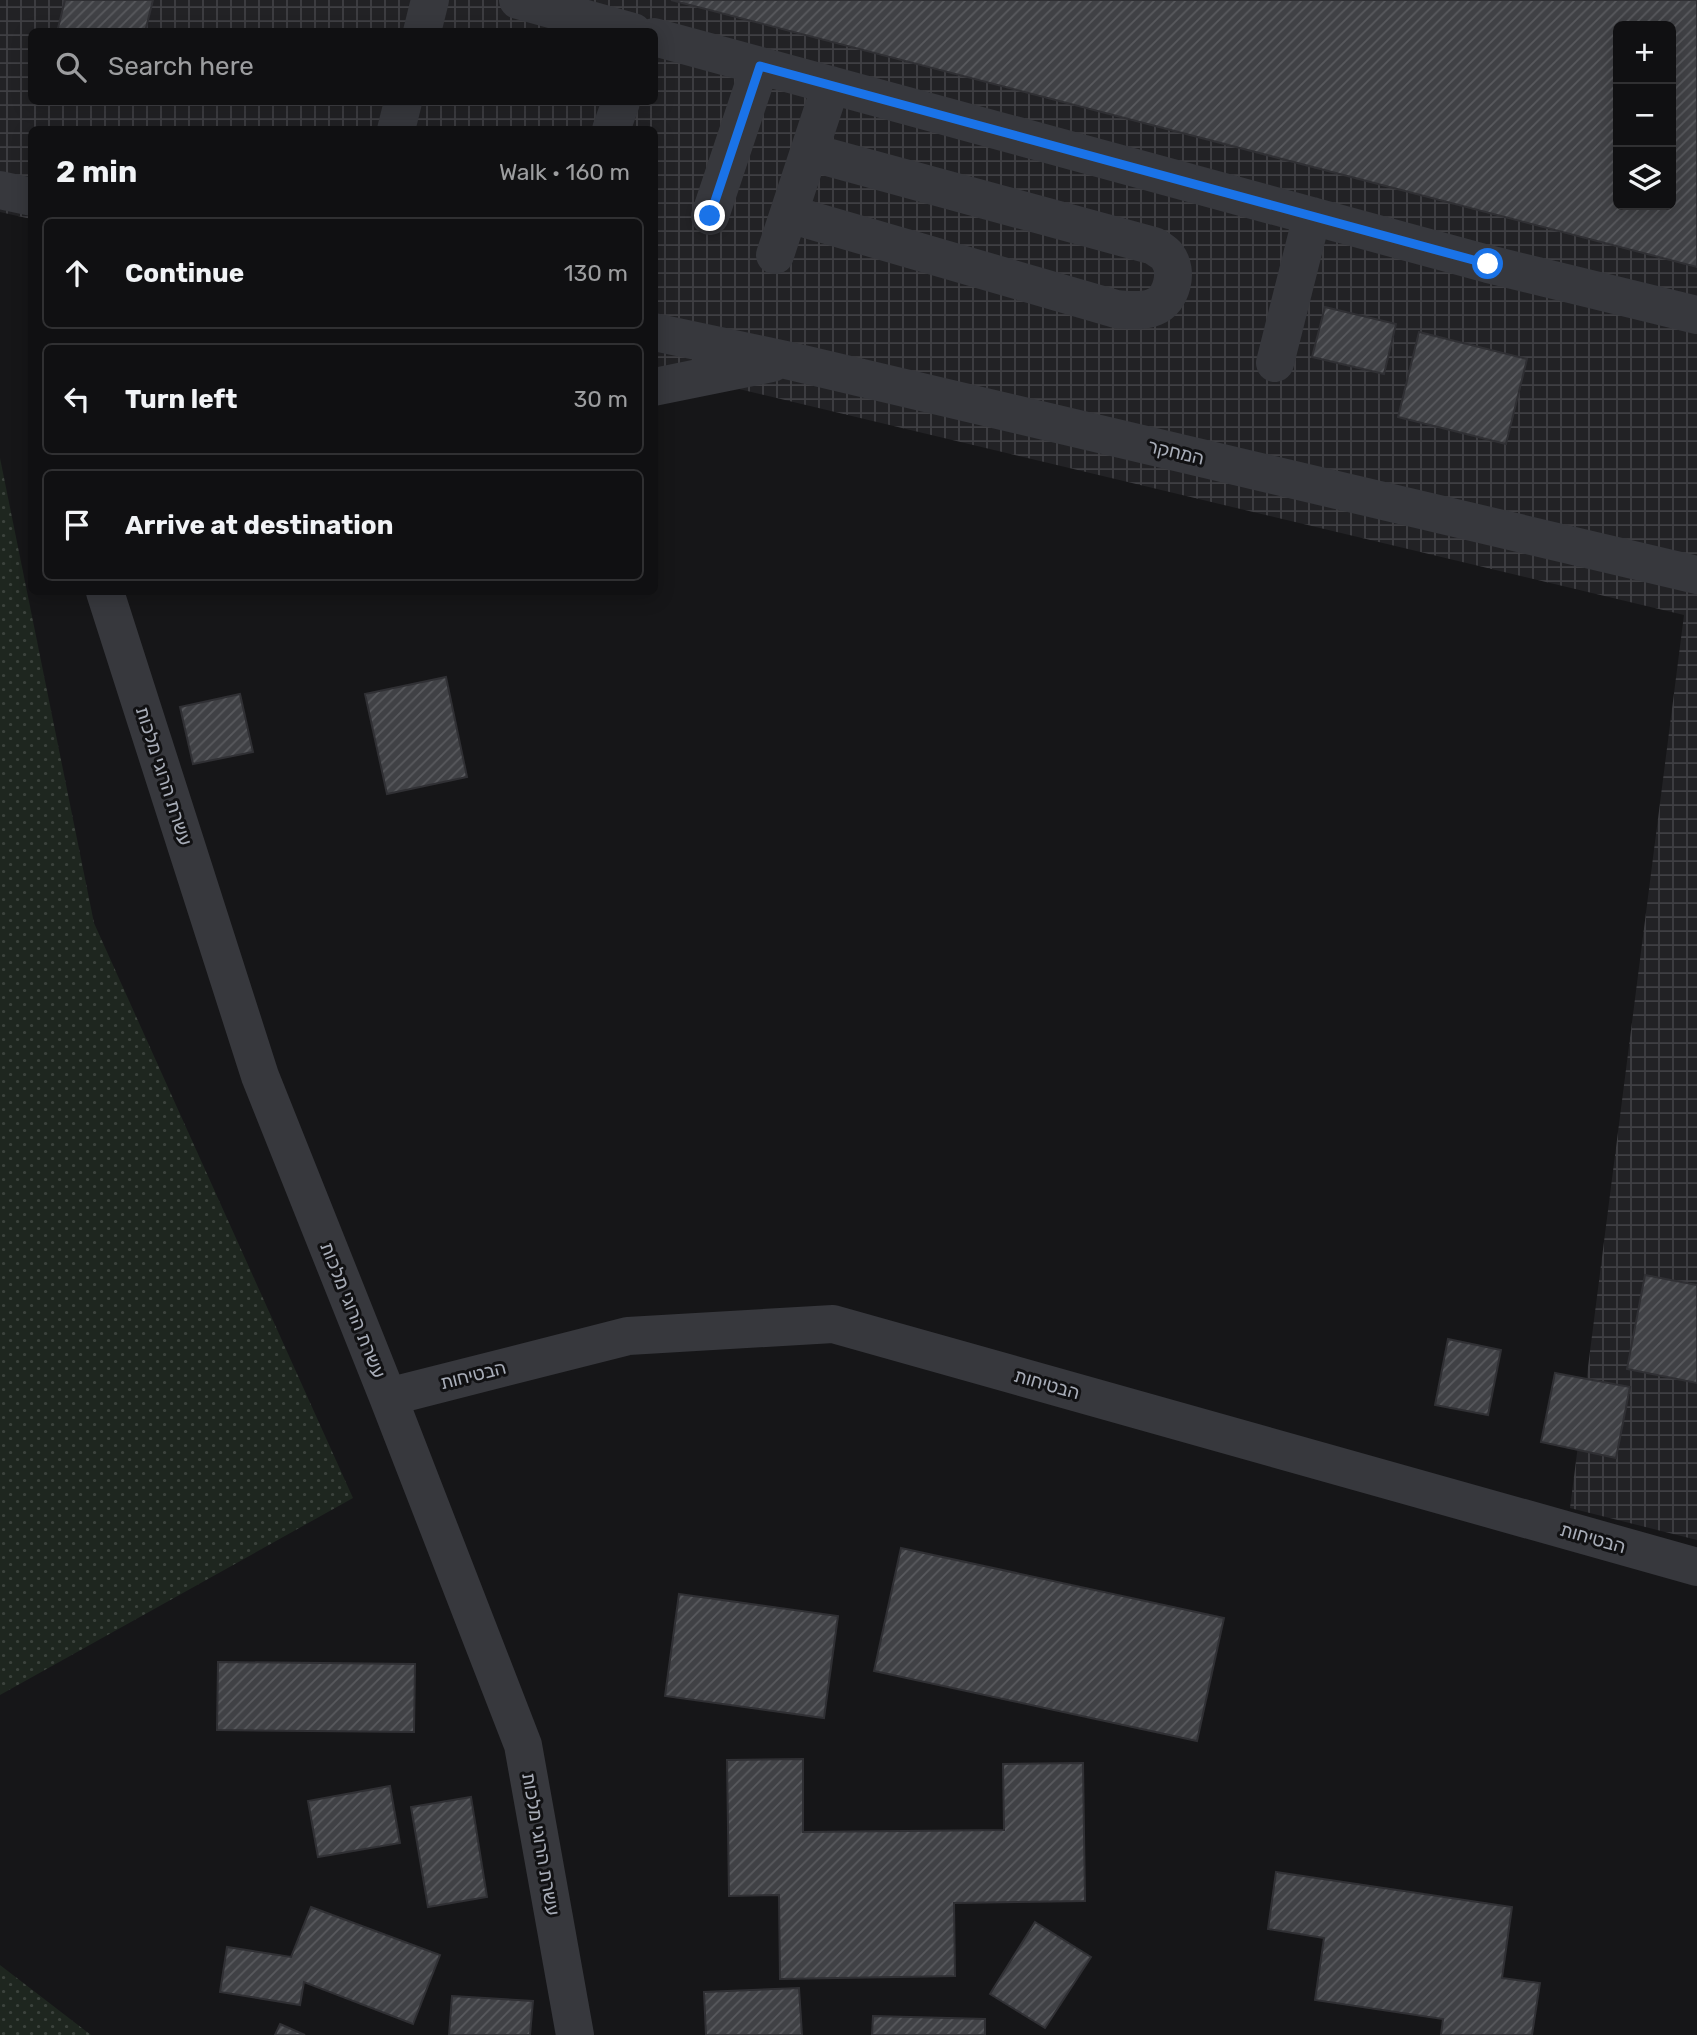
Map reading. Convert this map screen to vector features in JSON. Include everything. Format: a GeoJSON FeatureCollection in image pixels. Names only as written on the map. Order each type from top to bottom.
{"type":"FeatureCollection","features":[{"type":"Feature","properties":{"kind":"street"},"geometry":{"type":"LineString","coordinates":[[423,28],[430,0]]}},
{"type":"Feature","properties":{"kind":"street"},"geometry":{"type":"LineString","coordinates":[[518,0],[620,28]]}},
{"type":"Feature","properties":{"kind":"street"},"geometry":{"type":"LineString","coordinates":[[658,38],[1501,267],[1697,314]]}},
{"type":"Feature","properties":{"kind":"street"},"geometry":{"type":"LineString","coordinates":[[710,216],[760,66]]}},
{"type":"Feature","properties":{"kind":"street"},"geometry":{"type":"LineString","coordinates":[[775,255],[831,85]]}},
{"type":"Feature","properties":{"kind":"street"},"geometry":{"type":"LineString","coordinates":[[397,126],[402,105]]}},
{"type":"Feature","properties":{"kind":"street"},"geometry":{"type":"LineString","coordinates":[[612,126],[620,105]]}},
{"type":"Feature","properties":{"kind":"street"},"geometry":{"type":"LineString","coordinates":[[789,214],[1116,309],[1140,311],[1157,307],[1168,295],[1173,267],[1167,255],[1154,246],[810,152]]}},
{"type":"Feature","properties":{"kind":"street"},"geometry":{"type":"LineString","coordinates":[[0,190],[28,196]]}},
{"type":"Feature","properties":{"kind":"street"},"geometry":{"type":"LineString","coordinates":[[1275,363],[1312,216]]}},
{"type":"Feature","properties":{"kind":"street","name":"המחקר"},"geometry":{"type":"LineString","coordinates":[[658,333],[786,360],[1697,575]]}},
{"type":"Feature","properties":{"kind":"street"},"geometry":{"type":"LineString","coordinates":[[658,386],[786,360]]}},
{"type":"Feature","properties":{"kind":"street","name":"עשרת הרוגי מלכות"},"geometry":{"type":"LineString","coordinates":[[106,595],[260,1076],[523,1745],[575,2035]]}},
{"type":"Feature","properties":{"kind":"street","name":"הבטיחות"},"geometry":{"type":"LineString","coordinates":[[388,1397],[628,1336],[833,1324],[1697,1567]]}},
{"type":"Feature","properties":{"kind":"shaded area"},"geometry":{"type":"Polygon","coordinates":[[[0,0],[1697,0],[1697,1540],[1570,1508],[1684,615],[658,370],[658,126],[28,126],[28,218],[0,212],[0,0]]]}},
{"type":"Feature","properties":{"kind":"shaded area"},"geometry":{"type":"Polygon","coordinates":[[[0,458],[94,923],[353,1498],[0,1695],[0,458]]]}},
{"type":"Feature","properties":{"kind":"shaded area"},"geometry":{"type":"Polygon","coordinates":[[[0,1965],[91,2035],[0,2035],[0,1965]]]}},
{"type":"Feature","properties":{"kind":"building"},"geometry":{"type":"Polygon","coordinates":[[[65,0],[153,0],[146,28],[58,28],[65,0]]]}},
{"type":"Feature","properties":{"kind":"building"},"geometry":{"type":"Polygon","coordinates":[[[671,0],[1697,0],[1697,267],[671,0]]]}},
{"type":"Feature","properties":{"kind":"building"},"geometry":{"type":"Polygon","coordinates":[[[1325,307],[1396,324],[1384,374],[1312,357],[1325,307]]]}},
{"type":"Feature","properties":{"kind":"building"},"geometry":{"type":"Polygon","coordinates":[[[1419,332],[1527,359],[1506,444],[1398,417],[1419,332]]]}},
{"type":"Feature","properties":{"kind":"building"},"geometry":{"type":"Polygon","coordinates":[[[446,677],[467,777],[387,794],[365,694],[446,677]]]}},
{"type":"Feature","properties":{"kind":"building"},"geometry":{"type":"Polygon","coordinates":[[[240,694],[253,752],[193,764],[180,707],[240,694]]]}},
{"type":"Feature","properties":{"kind":"building"},"geometry":{"type":"Polygon","coordinates":[[[1645,1275],[1697,1285],[1697,1383],[1627,1369],[1645,1275]]]}},
{"type":"Feature","properties":{"kind":"building"},"geometry":{"type":"Polygon","coordinates":[[[1448,1339],[1501,1350],[1488,1415],[1435,1405],[1448,1339]]]}},
{"type":"Feature","properties":{"kind":"building"},"geometry":{"type":"Polygon","coordinates":[[[1555,1373],[1630,1387],[1616,1458],[1541,1442],[1555,1373]]]}},
{"type":"Feature","properties":{"kind":"building"},"geometry":{"type":"Polygon","coordinates":[[[901,1548],[1224,1618],[1197,1741],[874,1671],[901,1548]]]}},
{"type":"Feature","properties":{"kind":"building"},"geometry":{"type":"Polygon","coordinates":[[[679,1594],[838,1616],[824,1718],[665,1696],[679,1594]]]}},
{"type":"Feature","properties":{"kind":"building"},"geometry":{"type":"Polygon","coordinates":[[[218,1662],[415,1664],[414,1732],[217,1730],[218,1662]]]}},
{"type":"Feature","properties":{"kind":"building"},"geometry":{"type":"Polygon","coordinates":[[[803,1759],[803,1832],[1004,1830],[1003,1764],[1083,1763],[1085,1901],[954,1903],[955,1976],[780,1979],[779,1895],[729,1896],[727,1760],[803,1759]]]}},
{"type":"Feature","properties":{"kind":"building"},"geometry":{"type":"Polygon","coordinates":[[[390,1786],[400,1843],[318,1857],[308,1801],[390,1786]]]}},
{"type":"Feature","properties":{"kind":"building"},"geometry":{"type":"Polygon","coordinates":[[[471,1797],[487,1897],[428,1907],[411,1807],[471,1797]]]}},
{"type":"Feature","properties":{"kind":"building"},"geometry":{"type":"Polygon","coordinates":[[[1276,1872],[1512,1907],[1502,1978],[1540,1983],[1532,2035],[1441,2035],[1443,2019],[1315,2000],[1324,1938],[1268,1929],[1276,1872]]]}},
{"type":"Feature","properties":{"kind":"building"},"geometry":{"type":"Polygon","coordinates":[[[311,1907],[440,1955],[413,2024],[304,1982],[300,2005],[220,1992],[227,1947],[291,1957],[311,1907]]]}},
{"type":"Feature","properties":{"kind":"building"},"geometry":{"type":"Polygon","coordinates":[[[1035,1922],[1091,1957],[1045,2028],[990,1994],[1035,1922]]]}},
{"type":"Feature","properties":{"kind":"building"},"geometry":{"type":"Polygon","coordinates":[[[799,1988],[802,2035],[706,2035],[704,1992],[799,1988]]]}},
{"type":"Feature","properties":{"kind":"building"},"geometry":{"type":"Polygon","coordinates":[[[452,1996],[533,2001],[530,2035],[449,2035],[452,1996]]]}},
{"type":"Feature","properties":{"kind":"building"},"geometry":{"type":"Polygon","coordinates":[[[873,2016],[985,2019],[985,2035],[872,2035],[873,2016]]]}},
{"type":"Feature","properties":{"kind":"building"},"geometry":{"type":"Polygon","coordinates":[[[280,2024],[305,2035],[275,2035],[280,2024]]]}},
{"type":"Feature","properties":{"kind":"route"},"geometry":{"type":"LineString","coordinates":[[710,216],[760,66],[1488,264]]}}]}
